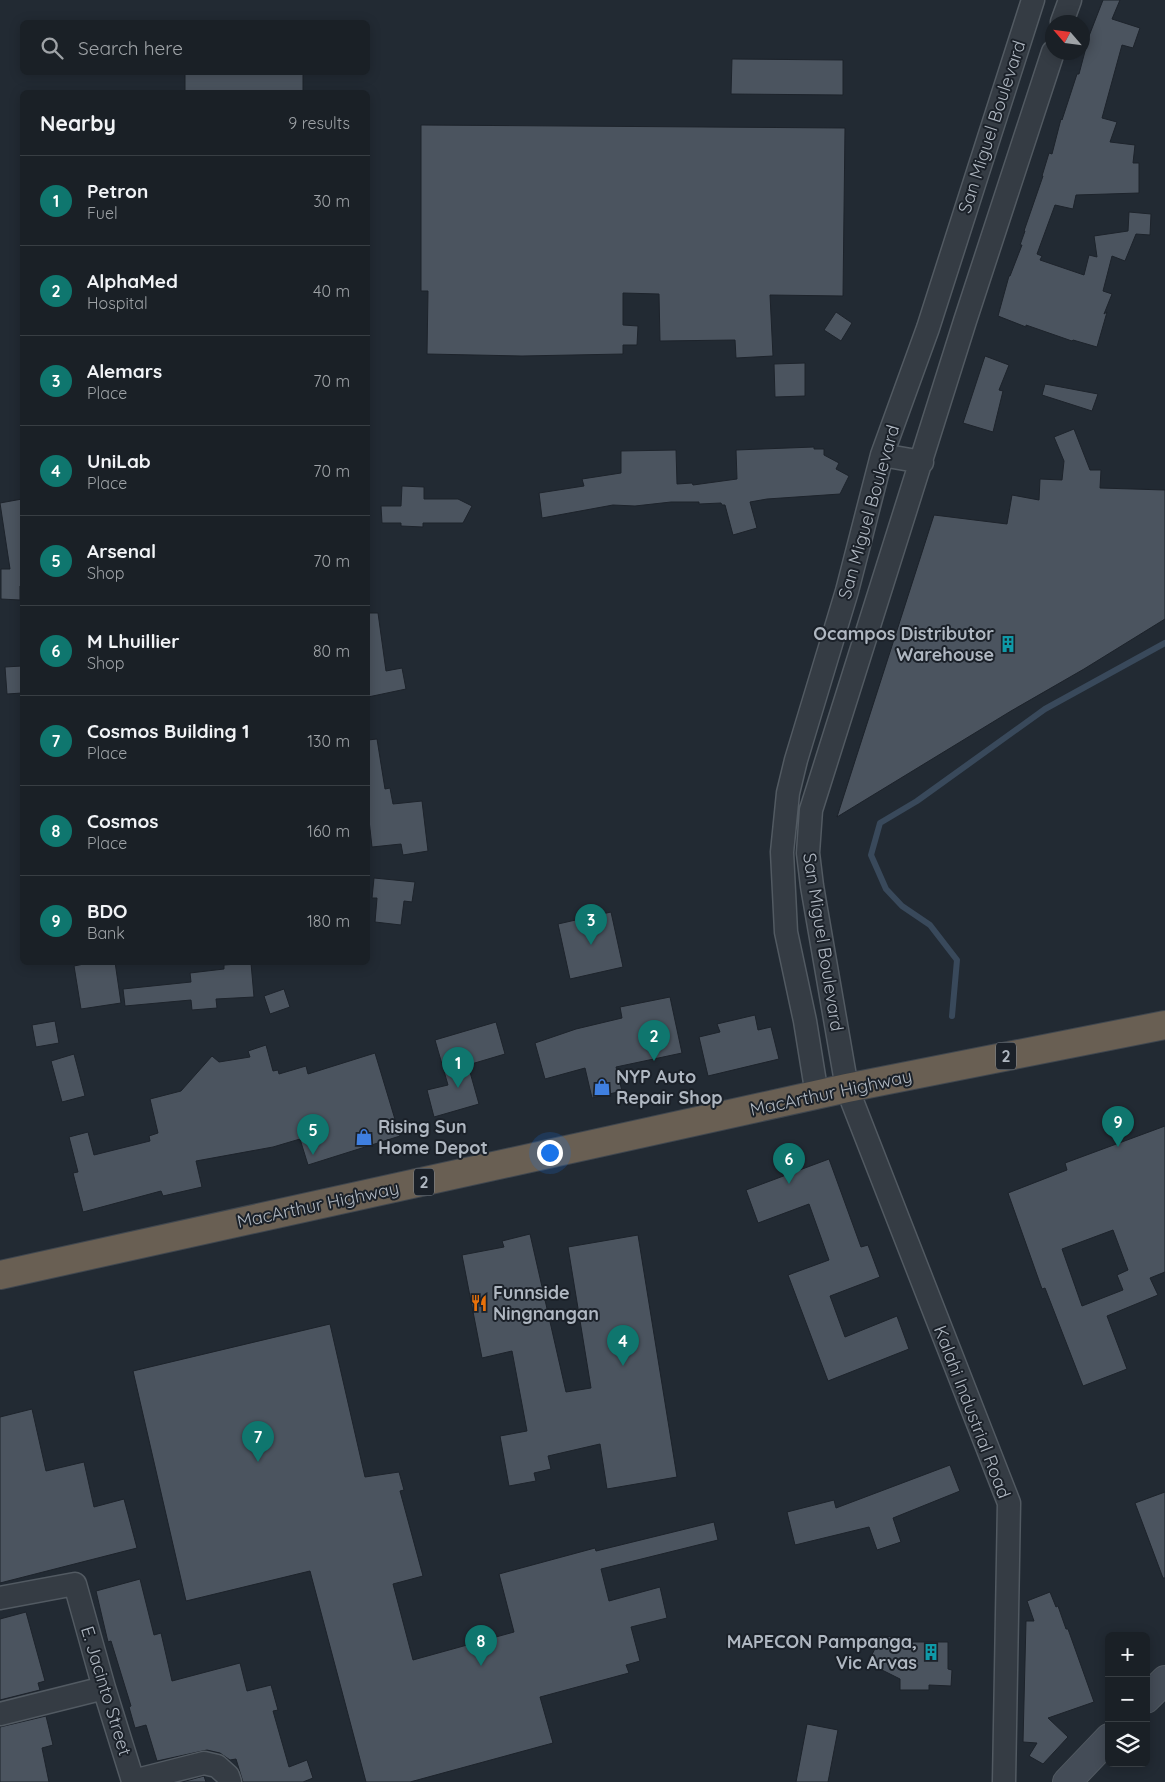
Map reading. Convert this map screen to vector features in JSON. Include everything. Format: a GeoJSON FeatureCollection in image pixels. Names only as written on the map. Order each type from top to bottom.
{"type":"FeatureCollection","features":[{"type":"Feature","properties":{"kind":"highway","name":"MacArthur Highway"},"geometry":{"type":"LineString","coordinates":[[0,1275],[847,1088],[1165,1025]]}},
{"type":"Feature","properties":{"kind":"main road"},"geometry":{"type":"LineString","coordinates":[[1150,1695],[1165,1680]]}},
{"type":"Feature","properties":{"kind":"main road"},"geometry":{"type":"LineString","coordinates":[[1067,1782],[1105,1742]]}},
{"type":"Feature","properties":{"kind":"street","name":"San Miguel Boulevard"},"geometry":{"type":"LineString","coordinates":[[817,1095],[805,1021],[786,932],[782,870],[783,831],[788,794],[796,760],[847,591],[882,455],[928,328],[1033,0]]}},
{"type":"Feature","properties":{"kind":"street"},"geometry":{"type":"LineString","coordinates":[[1065,15],[1070,0]]}},
{"type":"Feature","properties":{"kind":"street","name":"San Miguel Boulevard"},"geometry":{"type":"LineString","coordinates":[[847,1088],[827,968],[815,910],[808,853],[811,810],[962,330],[1050,60]]}},
{"type":"Feature","properties":{"kind":"street"},"geometry":{"type":"LineString","coordinates":[[882,455],[922,462]]}},
{"type":"Feature","properties":{"kind":"street"},"geometry":{"type":"LineString","coordinates":[[847,591],[878,597]]}},
{"type":"Feature","properties":{"kind":"street","name":"Kalahi Industrial Road"},"geometry":{"type":"LineString","coordinates":[[847,1088],[1009,1503],[1004,1782]]}},
{"type":"Feature","properties":{"kind":"street","name":"E. Jacinto Street"},"geometry":{"type":"LineString","coordinates":[[0,1598],[75,1584],[131,1782],[204,1764],[217,1766],[228,1776],[230,1782]]}},
{"type":"Feature","properties":{"kind":"street"},"geometry":{"type":"LineString","coordinates":[[0,1714],[104,1688]]}},
{"type":"Feature","properties":{"kind":"building"},"geometry":{"type":"Polygon","coordinates":[[[1103,0],[1120,0],[1112,19],[1140,28],[1133,48],[1122,45],[1102,118],[1117,122],[1110,142],[1135,145],[1133,163],[1139,163],[1139,193],[1076,195],[1073,209],[1055,205],[1037,254],[1042,256],[1040,260],[1084,275],[1089,255],[1097,257],[1094,236],[1128,231],[1129,212],[1151,214],[1150,235],[1136,234],[1125,261],[1112,256],[1103,291],[1112,294],[1104,314],[1107,312],[1097,347],[1072,341],[1026,325],[1026,327],[998,316],[1009,276],[1022,245],[1020,245],[1024,231],[1049,153],[1052,154],[1061,119],[1077,74],[1079,74],[1083,60],[1090,60],[1090,33],[1103,0]]]}},
{"type":"Feature","properties":{"kind":"building"},"geometry":{"type":"Polygon","coordinates":[[[732,59],[843,60],[843,95],[731,94],[732,59]]]}},
{"type":"Feature","properties":{"kind":"building"},"geometry":{"type":"Polygon","coordinates":[[[185,75],[303,75],[303,90],[185,90],[185,75]]]}},
{"type":"Feature","properties":{"kind":"building"},"geometry":{"type":"Polygon","coordinates":[[[421,125],[845,128],[843,296],[770,295],[773,356],[736,358],[735,340],[660,341],[659,294],[623,293],[623,325],[638,326],[637,345],[623,345],[623,354],[522,356],[427,354],[428,291],[421,291],[421,125]]]}},
{"type":"Feature","properties":{"kind":"building"},"geometry":{"type":"Polygon","coordinates":[[[836,312],[852,323],[841,341],[824,330],[836,312]]]}},
{"type":"Feature","properties":{"kind":"building"},"geometry":{"type":"Polygon","coordinates":[[[985,356],[1009,365],[999,390],[1003,391],[993,432],[963,423],[985,356]]]}},
{"type":"Feature","properties":{"kind":"building"},"geometry":{"type":"Polygon","coordinates":[[[805,363],[805,396],[775,397],[774,364],[805,363]]]}},
{"type":"Feature","properties":{"kind":"building"},"geometry":{"type":"Polygon","coordinates":[[[1045,384],[1098,394],[1092,411],[1042,395],[1045,384]]]}},
{"type":"Feature","properties":{"kind":"building","name":"Ocampos Distributor Warehouse"},"geometry":{"type":"Polygon","coordinates":[[[1074,429],[1090,470],[1101,470],[1100,488],[1165,490],[1165,619],[837,817],[934,515],[1007,524],[1012,495],[1039,500],[1040,479],[1062,480],[1064,461],[1054,437],[1074,429]]]}},
{"type":"Feature","properties":{"kind":"building"},"geometry":{"type":"Polygon","coordinates":[[[814,447],[814,449],[824,449],[824,455],[839,463],[836,469],[849,476],[840,494],[750,502],[757,528],[733,535],[725,505],[721,503],[671,502],[635,506],[613,505],[542,518],[539,493],[584,486],[582,479],[621,473],[621,451],[676,450],[677,484],[692,483],[693,485],[737,479],[736,450],[814,447]]]}},
{"type":"Feature","properties":{"kind":"building"},"geometry":{"type":"Polygon","coordinates":[[[402,486],[424,487],[424,499],[458,499],[472,506],[463,523],[423,523],[423,527],[401,526],[401,523],[382,523],[381,506],[401,506],[402,486]]]}},
{"type":"Feature","properties":{"kind":"building"},"geometry":{"type":"Polygon","coordinates":[[[20,499],[20,600],[1,599],[1,569],[10,569],[0,503],[20,499]]]}},
{"type":"Feature","properties":{"kind":"building"},"geometry":{"type":"Polygon","coordinates":[[[370,613],[378,613],[386,671],[402,668],[406,689],[370,697],[370,613]]]}},
{"type":"Feature","properties":{"kind":"building"},"geometry":{"type":"Polygon","coordinates":[[[20,666],[20,693],[7,694],[5,667],[20,666]]]}},
{"type":"Feature","properties":{"kind":"building"},"geometry":{"type":"Polygon","coordinates":[[[377,739],[385,789],[390,788],[393,804],[422,801],[428,851],[403,855],[401,844],[372,847],[370,829],[370,740],[377,739]]]}},
{"type":"Feature","properties":{"kind":"building"},"geometry":{"type":"Polygon","coordinates":[[[374,878],[415,882],[412,902],[404,901],[401,925],[375,922],[377,898],[372,898],[374,878]]]}},
{"type":"Feature","properties":{"kind":"building"},"geometry":{"type":"Polygon","coordinates":[[[611,912],[623,967],[570,979],[558,924],[611,912]]]}},
{"type":"Feature","properties":{"kind":"building"},"geometry":{"type":"Polygon","coordinates":[[[115,965],[121,1003],[81,1009],[74,966],[115,965]]]}},
{"type":"Feature","properties":{"kind":"building"},"geometry":{"type":"Polygon","coordinates":[[[224,965],[251,965],[254,997],[216,999],[217,1008],[192,1010],[191,1000],[125,1006],[123,989],[191,982],[190,973],[224,969],[224,965]]]}},
{"type":"Feature","properties":{"kind":"building"},"geometry":{"type":"Polygon","coordinates":[[[284,989],[290,1007],[270,1014],[264,996],[284,989]]]}},
{"type":"Feature","properties":{"kind":"building"},"geometry":{"type":"Polygon","coordinates":[[[670,997],[682,1053],[616,1067],[622,1091],[592,1098],[585,1068],[545,1079],[535,1043],[576,1029],[622,1018],[620,1007],[670,997]]]}},
{"type":"Feature","properties":{"kind":"building"},"geometry":{"type":"Polygon","coordinates":[[[755,1015],[758,1030],[771,1027],[779,1059],[708,1076],[699,1037],[720,1032],[717,1024],[755,1015]]]}},
{"type":"Feature","properties":{"kind":"building"},"geometry":{"type":"Polygon","coordinates":[[[55,1021],[59,1043],[36,1047],[32,1025],[55,1021]]]}},
{"type":"Feature","properties":{"kind":"building"},"geometry":{"type":"Polygon","coordinates":[[[496,1022],[505,1054],[468,1065],[479,1104],[434,1117],[427,1090],[448,1085],[435,1040],[496,1022]]]}},
{"type":"Feature","properties":{"kind":"building"},"geometry":{"type":"Polygon","coordinates":[[[266,1045],[273,1071],[278,1070],[279,1074],[306,1066],[308,1074],[375,1053],[400,1136],[308,1165],[300,1139],[273,1147],[196,1161],[202,1187],[163,1196],[161,1191],[83,1212],[73,1173],[78,1172],[69,1137],[88,1132],[94,1155],[150,1141],[149,1136],[158,1133],[150,1099],[181,1091],[212,1056],[219,1062],[250,1057],[248,1051],[266,1045]]]}},
{"type":"Feature","properties":{"kind":"building"},"geometry":{"type":"Polygon","coordinates":[[[74,1054],[85,1096],[62,1102],[51,1061],[74,1054]]]}},
{"type":"Feature","properties":{"kind":"building"},"geometry":{"type":"Polygon","coordinates":[[[1165,1126],[1165,1272],[1150,1278],[1158,1295],[1107,1316],[1127,1369],[1083,1386],[1045,1288],[1042,1289],[1008,1193],[1067,1170],[1065,1163],[1165,1126]],[[1113,1230],[1062,1249],[1082,1306],[1123,1290],[1117,1275],[1128,1270],[1113,1230]]]}},
{"type":"Feature","properties":{"kind":"building"},"geometry":{"type":"Polygon","coordinates":[[[829,1159],[861,1247],[868,1245],[880,1277],[830,1296],[845,1337],[897,1316],[909,1349],[828,1381],[788,1275],[829,1260],[809,1204],[758,1223],[746,1190],[829,1159]]]}},
{"type":"Feature","properties":{"kind":"building"},"geometry":{"type":"Polygon","coordinates":[[[530,1234],[566,1392],[591,1388],[568,1247],[638,1235],[677,1477],[607,1489],[600,1444],[548,1456],[551,1469],[534,1473],[536,1481],[509,1486],[500,1436],[527,1431],[512,1351],[482,1358],[462,1255],[504,1247],[502,1241],[530,1234]]]}},
{"type":"Feature","properties":{"kind":"building"},"geometry":{"type":"Polygon","coordinates":[[[330,1324],[365,1477],[399,1472],[404,1490],[400,1491],[423,1576],[393,1584],[413,1660],[514,1632],[499,1574],[595,1548],[596,1551],[714,1522],[718,1540],[601,1569],[609,1601],[660,1587],[667,1618],[631,1627],[640,1661],[626,1665],[629,1673],[540,1697],[553,1743],[410,1782],[366,1782],[310,1571],[186,1601],[133,1371],[330,1324]]]}},
{"type":"Feature","properties":{"kind":"building"},"geometry":{"type":"Polygon","coordinates":[[[32,1409],[46,1471],[84,1462],[94,1507],[124,1499],[137,1548],[0,1583],[0,1417],[32,1409]]]}},
{"type":"Feature","properties":{"kind":"building"},"geometry":{"type":"Polygon","coordinates":[[[950,1465],[960,1491],[893,1518],[901,1542],[877,1550],[869,1527],[795,1545],[787,1512],[834,1500],[836,1508],[950,1465]]]}},
{"type":"Feature","properties":{"kind":"building"},"geometry":{"type":"Polygon","coordinates":[[[1165,1492],[1165,1578],[1163,1578],[1135,1503],[1165,1492]]]}},
{"type":"Feature","properties":{"kind":"building"},"geometry":{"type":"Polygon","coordinates":[[[140,1579],[154,1635],[161,1633],[172,1681],[240,1663],[247,1691],[271,1685],[278,1710],[273,1711],[289,1767],[307,1760],[313,1778],[303,1782],[243,1782],[236,1759],[230,1760],[220,1753],[207,1750],[157,1761],[146,1725],[135,1728],[129,1707],[131,1706],[111,1641],[108,1642],[96,1591],[140,1579]]]}},
{"type":"Feature","properties":{"kind":"building"},"geometry":{"type":"Polygon","coordinates":[[[1050,1592],[1056,1607],[1058,1606],[1066,1629],[1068,1629],[1094,1702],[1048,1718],[1068,1737],[1043,1764],[1029,1756],[1037,1743],[1023,1742],[1026,1621],[1034,1621],[1027,1601],[1050,1592]]]}},
{"type":"Feature","properties":{"kind":"building"},"geometry":{"type":"Polygon","coordinates":[[[26,1612],[45,1681],[38,1683],[40,1690],[0,1700],[0,1619],[26,1612]]]}},
{"type":"Feature","properties":{"kind":"building"},"geometry":{"type":"Polygon","coordinates":[[[881,1636],[911,1638],[911,1642],[948,1642],[948,1669],[952,1670],[951,1686],[929,1685],[929,1690],[900,1690],[900,1679],[868,1663],[881,1636]]]}},
{"type":"Feature","properties":{"kind":"building"},"geometry":{"type":"Polygon","coordinates":[[[46,1716],[53,1745],[42,1748],[49,1782],[0,1782],[0,1727],[46,1716]]]}},
{"type":"Feature","properties":{"kind":"building"},"geometry":{"type":"Polygon","coordinates":[[[807,1724],[838,1730],[828,1782],[796,1782],[807,1724]]]}},
{"type":"Feature","properties":{"kind":"building"},"geometry":{"type":"Polygon","coordinates":[[[204,1776],[206,1782],[182,1782],[204,1776]]]}},
{"type":"Feature","properties":{"kind":"waterway"},"geometry":{"type":"LineString","coordinates":[[952,1016],[957,960],[930,925],[902,906],[886,889],[871,855],[880,823],[917,801],[1045,709],[1165,643]]}},
{"type":"Feature","properties":{"kind":"place","name":"Ocampos Distributor Warehouse"},"geometry":{"type":"Point","coordinates":[1008,644]}},
{"type":"Feature","properties":{"kind":"place","name":"Alemars"},"geometry":{"type":"Point","coordinates":[591,945]}},
{"type":"Feature","properties":{"kind":"place","name":"AlphaMed"},"geometry":{"type":"Point","coordinates":[654,1061]}},
{"type":"Feature","properties":{"kind":"place","name":"NYP Auto Repair Shop"},"geometry":{"type":"Point","coordinates":[602,1087]}},
{"type":"Feature","properties":{"kind":"place","name":"Petron"},"geometry":{"type":"Point","coordinates":[458,1088]}},
{"type":"Feature","properties":{"kind":"place","name":"Rising Sun Home Depot"},"geometry":{"type":"Point","coordinates":[364,1137]}},
{"type":"Feature","properties":{"kind":"place","name":"BDO"},"geometry":{"type":"Point","coordinates":[1118,1147]}},
{"type":"Feature","properties":{"kind":"place","name":"Arsenal"},"geometry":{"type":"Point","coordinates":[313,1155]}},
{"type":"Feature","properties":{"kind":"place","name":"M Lhuillier"},"geometry":{"type":"Point","coordinates":[789,1184]}},
{"type":"Feature","properties":{"kind":"place","name":"Funnside Ningnangan"},"geometry":{"type":"Point","coordinates":[479,1303]}},
{"type":"Feature","properties":{"kind":"place","name":"UniLab"},"geometry":{"type":"Point","coordinates":[623,1366]}},
{"type":"Feature","properties":{"kind":"place","name":"Cosmos Building 1"},"geometry":{"type":"Point","coordinates":[258,1462]}},
{"type":"Feature","properties":{"kind":"place","name":"MAPECON Pampanga, Vic Arvas"},"geometry":{"type":"Point","coordinates":[931,1652]}},
{"type":"Feature","properties":{"kind":"place","name":"Cosmos"},"geometry":{"type":"Point","coordinates":[481,1666]}}]}
